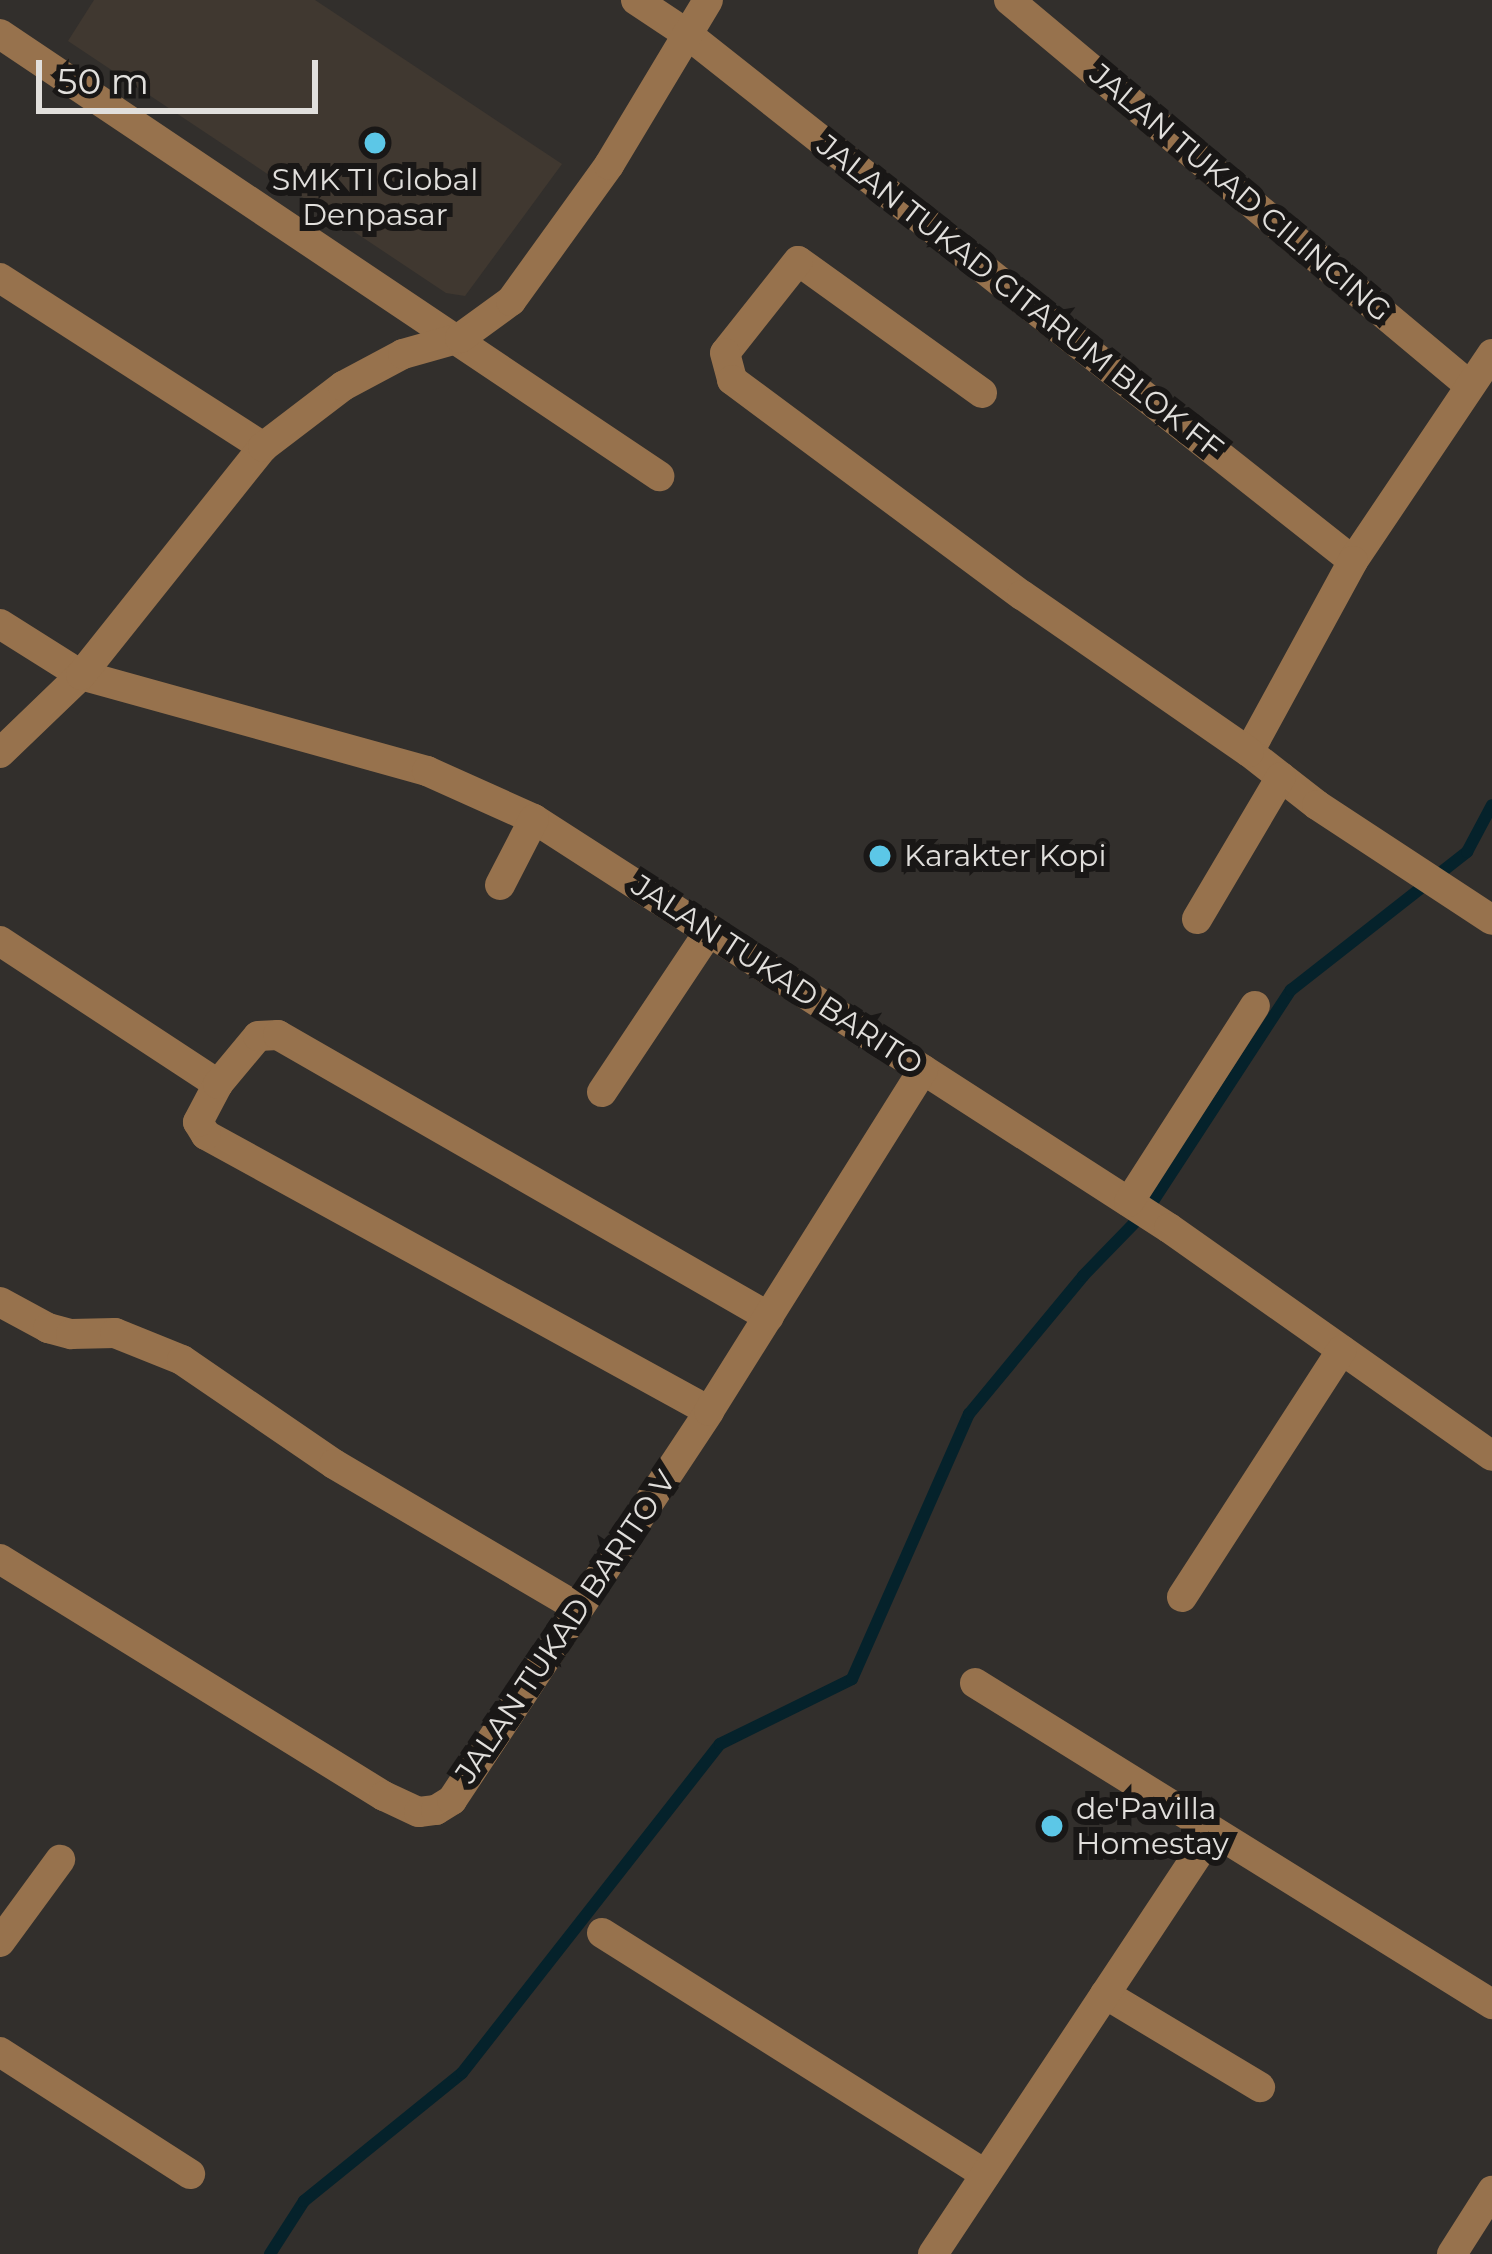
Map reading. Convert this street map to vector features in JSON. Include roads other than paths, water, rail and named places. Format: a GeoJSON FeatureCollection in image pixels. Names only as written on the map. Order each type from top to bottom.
{"type":"FeatureCollection","features":[{"type":"Feature","properties":{"kind":"street","name":"JALAN TUKAD CITARUM BLOK FF"},"geometry":{"type":"LineString","coordinates":[[636,0],[687,34],[1353,560]]}},
{"type":"Feature","properties":{"kind":"street"},"geometry":{"type":"LineString","coordinates":[[0,753],[80,675],[263,447],[378,366],[460,338],[511,301],[555,245],[708,0]]}},
{"type":"Feature","properties":{"kind":"street","name":"JALAN TUKAD CILINCING"},"geometry":{"type":"LineString","coordinates":[[1009,0],[1470,386]]}},
{"type":"Feature","properties":{"kind":"street"},"geometry":{"type":"LineString","coordinates":[[0,34],[460,338],[659,476]]}},
{"type":"Feature","properties":{"kind":"street"},"geometry":{"type":"LineString","coordinates":[[982,393],[798,261],[725,353],[732,380],[1022,595],[1397,859],[1492,920]]}},
{"type":"Feature","properties":{"kind":"street"},"geometry":{"type":"LineString","coordinates":[[0,278],[263,447]]}},
{"type":"Feature","properties":{"kind":"street"},"geometry":{"type":"LineString","coordinates":[[1249,752],[1353,560],[1492,354]]}},
{"type":"Feature","properties":{"kind":"street","name":"JALAN TUKAD BARITO"},"geometry":{"type":"LineString","coordinates":[[0,624],[80,675],[428,771],[534,819],[1169,1228],[1492,1456]]}},
{"type":"Feature","properties":{"kind":"street"},"geometry":{"type":"LineString","coordinates":[[1197,919],[1281,777]]}},
{"type":"Feature","properties":{"kind":"street"},"geometry":{"type":"LineString","coordinates":[[500,885],[534,819]]}},
{"type":"Feature","properties":{"kind":"street"},"geometry":{"type":"LineString","coordinates":[[602,1092],[710,930]]}},
{"type":"Feature","properties":{"kind":"street"},"geometry":{"type":"LineString","coordinates":[[0,941],[218,1084]]}},
{"type":"Feature","properties":{"kind":"street"},"geometry":{"type":"LineString","coordinates":[[1133,1205],[1255,1006]]}},
{"type":"Feature","properties":{"kind":"street"},"geometry":{"type":"LineString","coordinates":[[709,1412],[206,1135],[198,1122],[218,1084],[258,1036],[278,1035],[769,1317]]}},
{"type":"Feature","properties":{"kind":"street","name":"JALAN TUKAD BARITO V"},"geometry":{"type":"LineString","coordinates":[[0,1558],[384,1796],[418,1812],[452,1800],[709,1412],[923,1070]]}},
{"type":"Feature","properties":{"kind":"street"},"geometry":{"type":"LineString","coordinates":[[0,1302],[48,1328],[71,1334],[115,1333],[182,1360],[334,1464],[578,1608]]}},
{"type":"Feature","properties":{"kind":"street"},"geometry":{"type":"LineString","coordinates":[[1182,1597],[1342,1350]]}},
{"type":"Feature","properties":{"kind":"street"},"geometry":{"type":"LineString","coordinates":[[975,1683],[1492,2004]]}},
{"type":"Feature","properties":{"kind":"street"},"geometry":{"type":"LineString","coordinates":[[933,2254],[1212,1834]]}},
{"type":"Feature","properties":{"kind":"street"},"geometry":{"type":"LineString","coordinates":[[0,1942],[60,1860]]}},
{"type":"Feature","properties":{"kind":"street"},"geometry":{"type":"LineString","coordinates":[[602,1933],[985,2174]]}},
{"type":"Feature","properties":{"kind":"street"},"geometry":{"type":"LineString","coordinates":[[1105,1994],[1260,2087]]}},
{"type":"Feature","properties":{"kind":"street"},"geometry":{"type":"LineString","coordinates":[[0,2052],[190,2174]]}},
{"type":"Feature","properties":{"kind":"street"},"geometry":{"type":"LineString","coordinates":[[1452,2254],[1492,2191]]}},
{"type":"Feature","properties":{"kind":"waterway"},"geometry":{"type":"LineString","coordinates":[[270,2254],[304,2201],[462,2073],[720,1744],[852,1679],[969,1414],[1083,1276],[1148,1209],[1291,990],[1467,852],[1492,805]]}},
{"type":"Feature","properties":{"kind":"place","name":"SMK TI Global Denpasar"},"geometry":{"type":"Point","coordinates":[375,143]}},
{"type":"Feature","properties":{"kind":"place","name":"Karakter Kopi"},"geometry":{"type":"Point","coordinates":[880,856]}},
{"type":"Feature","properties":{"kind":"place","name":"de'Pavilla Homestay"},"geometry":{"type":"Point","coordinates":[1052,1826]}}]}
